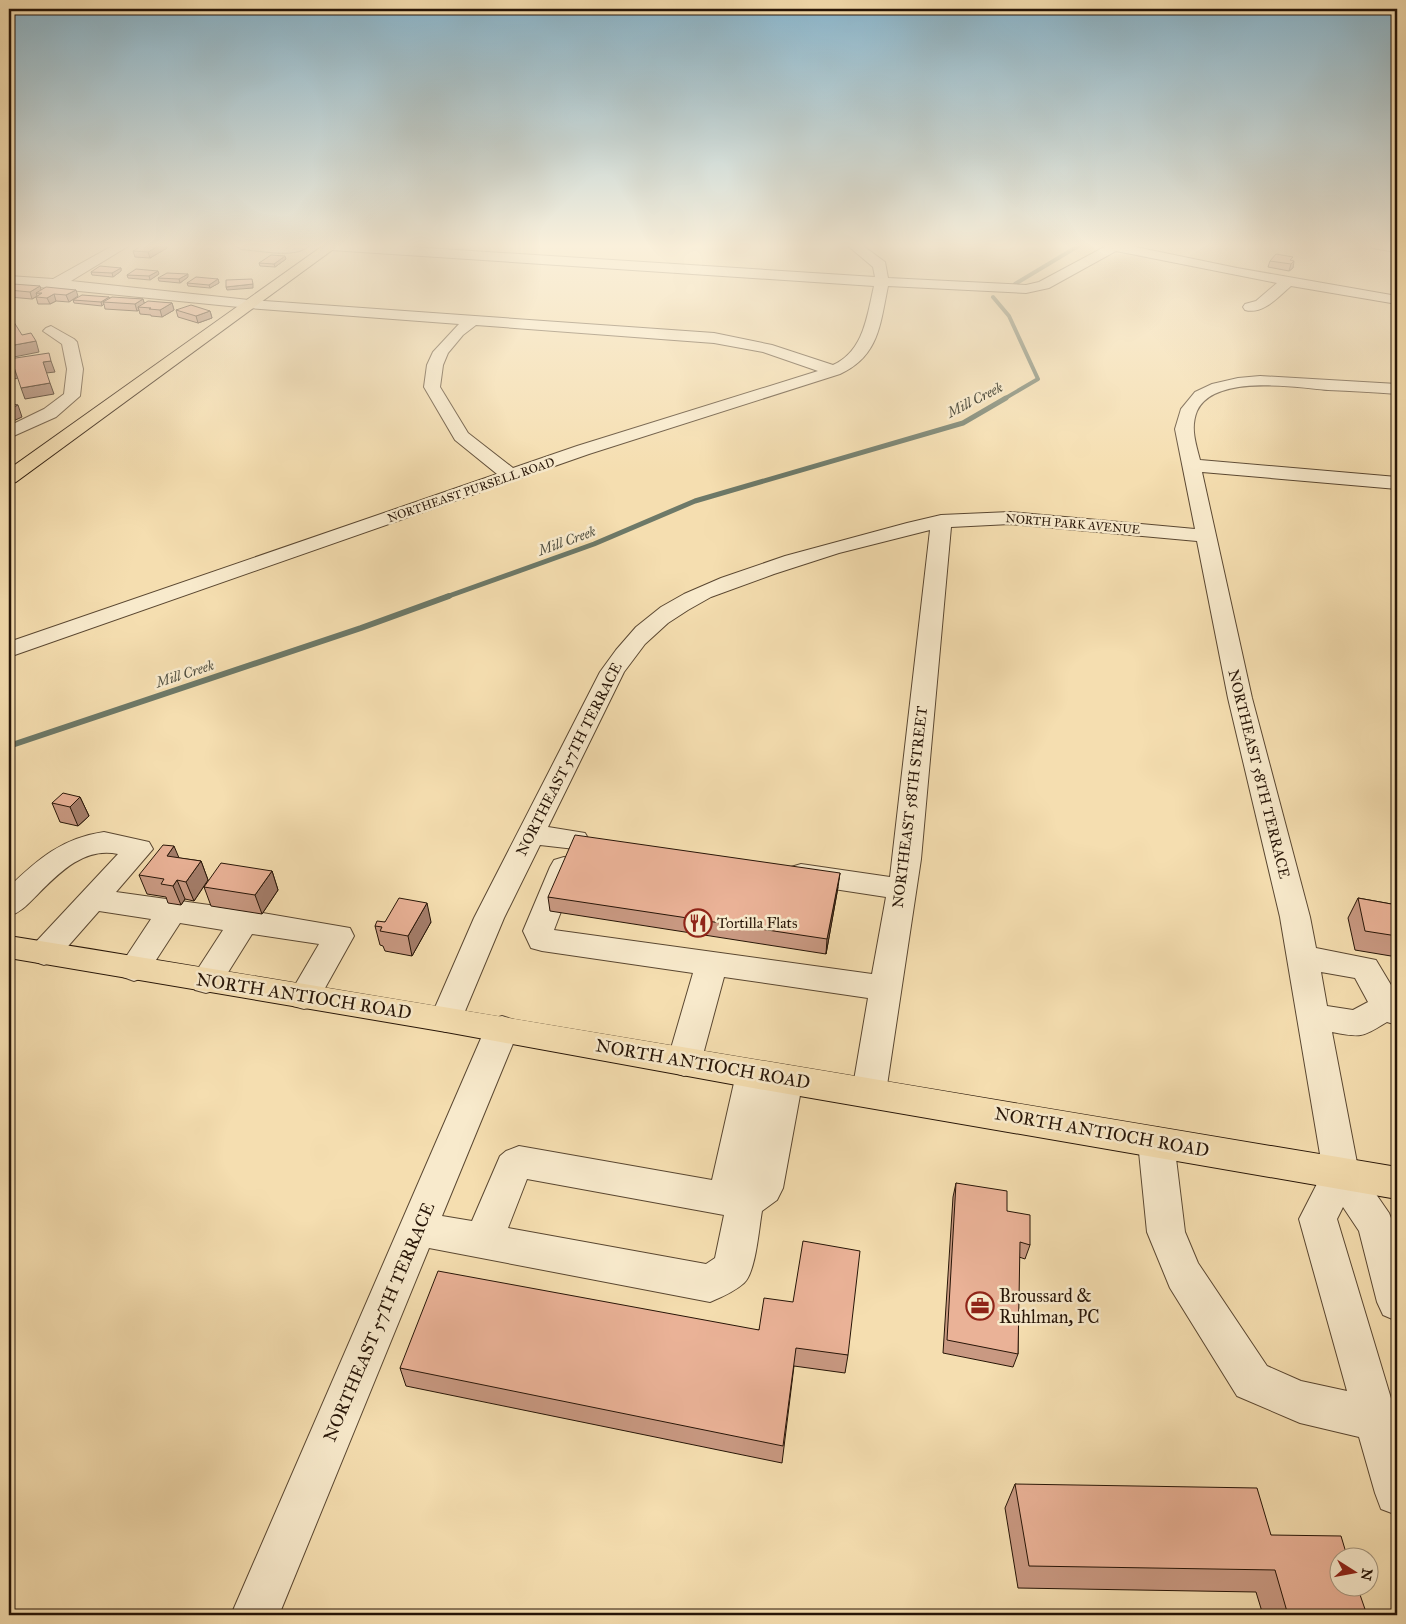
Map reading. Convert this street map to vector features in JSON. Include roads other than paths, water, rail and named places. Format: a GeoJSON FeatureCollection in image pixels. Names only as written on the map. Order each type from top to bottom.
{"type":"FeatureCollection","features":[{"type":"Feature","properties":{"kind":"main road"},"geometry":{"type":"LineString","coordinates":[[9,478],[226,321]]}},
{"type":"Feature","properties":{"kind":"main road","name":"NORTH ANTIOCH ROAD"},"geometry":{"type":"LineString","coordinates":[[9,948],[446,1019],[684,1062],[1397,1183]]}},
{"type":"Feature","properties":{"kind":"street"},"geometry":{"type":"LineString","coordinates":[[511,476],[461,436],[432,387],[435,365],[441,352],[458,332],[472,321],[714,338],[766,348],[834,371]]}},
{"type":"Feature","properties":{"kind":"street","name":"NORTHEAST PURSELL ROAD"},"geometry":{"type":"LineString","coordinates":[[9,650],[583,450],[834,371],[847,365],[863,350],[873,321]]}},
{"type":"Feature","properties":{"kind":"street"},"geometry":{"type":"LineString","coordinates":[[9,433],[50,413],[72,396],[75,369],[69,342],[51,331]]}},
{"type":"Feature","properties":{"kind":"street","name":"NORTHEAST 58TH TERRACE"},"geometry":{"type":"LineString","coordinates":[[1341,1173],[1295,917],[1240,698],[1184,429],[1186,414],[1189,408],[1203,394],[1214,389],[1242,382],[1269,380],[1397,389]]}},
{"type":"Feature","properties":{"kind":"street"},"geometry":{"type":"LineString","coordinates":[[1190,465],[1397,483]]}},
{"type":"Feature","properties":{"kind":"street","name":"NORTH PARK AVENUE"},"geometry":{"type":"LineString","coordinates":[[941,521],[986,517],[1010,518],[1206,536]]}},
{"type":"Feature","properties":{"kind":"street","name":"NORTHEAST 57TH TERRACE"},"geometry":{"type":"LineString","coordinates":[[446,1019],[489,918],[622,655],[652,625],[690,600],[735,580],[810,554],[941,521]]}},
{"type":"Feature","properties":{"kind":"street","name":"NORTHEAST 58TH STREET"},"geometry":{"type":"LineString","coordinates":[[869,1092],[907,859],[941,521]]}},
{"type":"Feature","properties":{"kind":"street"},"geometry":{"type":"LineString","coordinates":[[531,834],[604,844]]}},
{"type":"Feature","properties":{"kind":"street"},"geometry":{"type":"LineString","coordinates":[[575,840],[538,931],[542,940],[886,988]]}},
{"type":"Feature","properties":{"kind":"street"},"geometry":{"type":"LineString","coordinates":[[9,905],[58,858],[70,852],[104,842],[139,849],[44,954]]}},
{"type":"Feature","properties":{"kind":"street"},"geometry":{"type":"LineString","coordinates":[[777,870],[902,889]]}},
{"type":"Feature","properties":{"kind":"street"},"geometry":{"type":"LineString","coordinates":[[92,899],[339,936],[304,997]]}},
{"type":"Feature","properties":{"kind":"street"},"geometry":{"type":"LineString","coordinates":[[134,969],[173,910]]}},
{"type":"Feature","properties":{"kind":"street"},"geometry":{"type":"LineString","coordinates":[[206,981],[245,921]]}},
{"type":"Feature","properties":{"kind":"street"},"geometry":{"type":"LineString","coordinates":[[1302,957],[1365,968],[1392,1009],[1357,1024],[1313,1016]]}},
{"type":"Feature","properties":{"kind":"street"},"geometry":{"type":"LineString","coordinates":[[684,1062],[712,963]]}},
{"type":"Feature","properties":{"kind":"street","name":"NORTHEAST 57TH TERRACE"},"geometry":{"type":"LineString","coordinates":[[255,1615],[502,1029]]}},
{"type":"Feature","properties":{"kind":"street"},"geometry":{"type":"LineString","coordinates":[[418,1228],[483,1242],[710,1283],[732,1269],[745,1202],[764,1188],[769,1076]]}},
{"type":"Feature","properties":{"kind":"street"},"geometry":{"type":"LineString","coordinates":[[1156,1142],[1166,1232],[1184,1275],[1252,1381],[1300,1402],[1386,1423]]}},
{"type":"Feature","properties":{"kind":"street"},"geometry":{"type":"LineString","coordinates":[[483,1242],[513,1168],[519,1162],[745,1202]]}},
{"type":"Feature","properties":{"kind":"street"},"geometry":{"type":"LineString","coordinates":[[1397,1302],[1376,1225],[1341,1173],[1318,1219],[1386,1423],[1397,1492]]}},
{"type":"Feature","properties":{"kind":"waterway","name":"Mill Creek"},"geometry":{"type":"LineString","coordinates":[[1004,399],[1038,379],[1011,321]]}},
{"type":"Feature","properties":{"kind":"waterway","name":"Mill Creek"},"geometry":{"type":"LineString","coordinates":[[446,597],[594,544],[695,501],[963,423],[1006,398]]}},
{"type":"Feature","properties":{"kind":"waterway","name":"Mill Creek"},"geometry":{"type":"LineString","coordinates":[[9,746],[361,628],[449,596]]}},
{"type":"Feature","properties":{"kind":"place","name":"Tortilla Flats"},"geometry":{"type":"Point","coordinates":[698,923]}},
{"type":"Feature","properties":{"kind":"place","name":"Broussard & Ruhlman, PC"},"geometry":{"type":"Point","coordinates":[980,1306]}}]}
